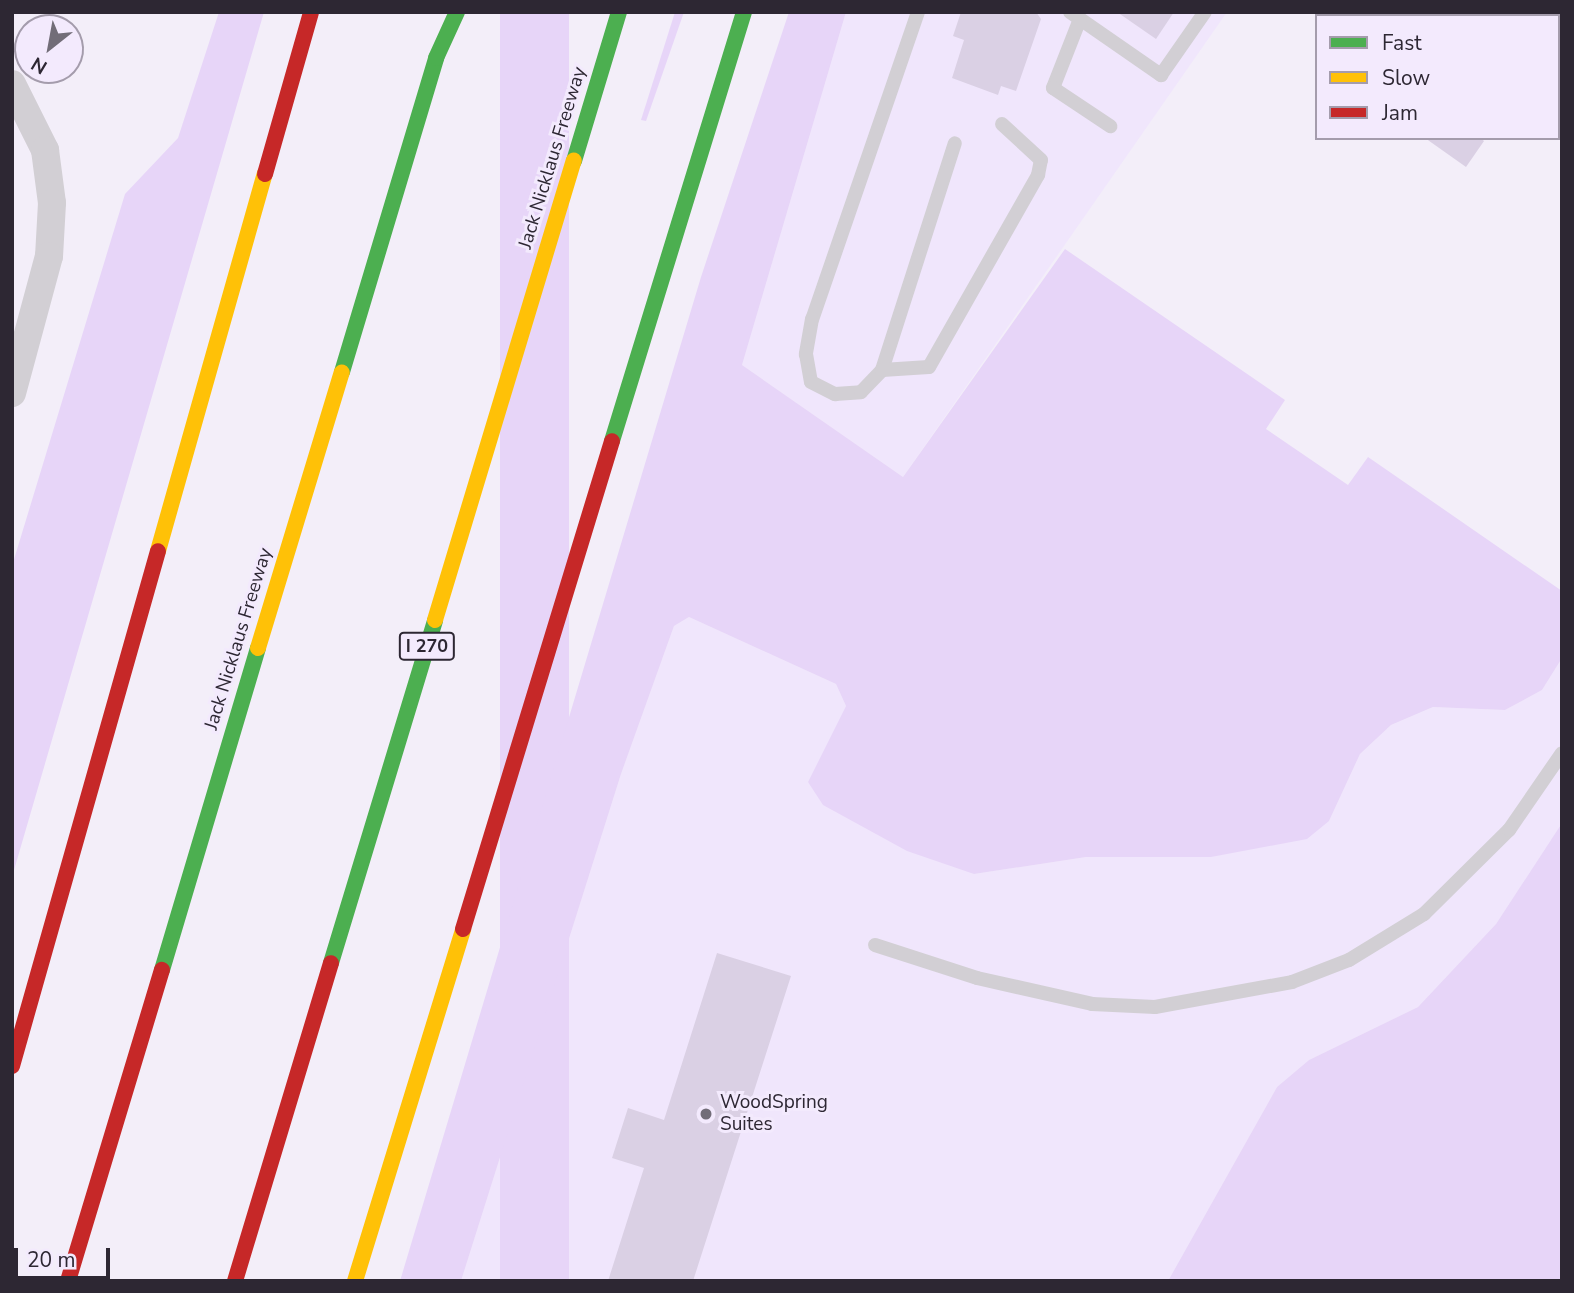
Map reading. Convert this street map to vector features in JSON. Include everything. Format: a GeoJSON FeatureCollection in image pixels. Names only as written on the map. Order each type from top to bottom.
{"type":"FeatureCollection","features":[{"type":"Feature","properties":{"kind":"highway"},"geometry":{"type":"LineString","coordinates":[[12,1066],[311,12]]}},
{"type":"Feature","properties":{"kind":"highway"},"geometry":{"type":"LineString","coordinates":[[436,58],[439,12]]}},
{"type":"Feature","properties":{"kind":"highway","name":"Jack Nicklaus Freeway"},"geometry":{"type":"LineString","coordinates":[[68,1281],[436,58],[457,12]]}},
{"type":"Feature","properties":{"kind":"highway","name":"Jack Nicklaus Freeway"},"geometry":{"type":"LineString","coordinates":[[235,1281],[619,12]]}},
{"type":"Feature","properties":{"kind":"highway"},"geometry":{"type":"LineString","coordinates":[[355,1281],[744,12]]}},
{"type":"Feature","properties":{"kind":"street"},"geometry":{"type":"LineString","coordinates":[[12,85],[45,150],[52,203],[49,256],[12,393]]}},
{"type":"Feature","properties":{"kind":"lane"},"geometry":{"type":"LineString","coordinates":[[918,12],[812,319],[806,354],[811,382],[835,394],[861,392],[882,370],[955,143]]}},
{"type":"Feature","properties":{"kind":"lane"},"geometry":{"type":"LineString","coordinates":[[1110,126],[1053,88],[1075,16],[1161,75],[1206,12]]}},
{"type":"Feature","properties":{"kind":"lane"},"geometry":{"type":"LineString","coordinates":[[882,370],[929,367],[1038,175],[1041,160],[1002,124]]}},
{"type":"Feature","properties":{"kind":"lane"},"geometry":{"type":"LineString","coordinates":[[874,945],[977,978],[1092,1004],[1181,1004],[1292,982],[1349,960],[1424,914],[1509,830],[1562,753]]}},
{"type":"Feature","properties":{"kind":"shaded area"},"geometry":{"type":"Polygon","coordinates":[[[219,12],[264,12],[12,877],[12,566],[125,194],[178,138],[219,12]]]}},
{"type":"Feature","properties":{"kind":"shaded area"},"geometry":{"type":"Polygon","coordinates":[[[500,12],[569,12],[569,1281],[500,1281],[500,12]]]}},
{"type":"Feature","properties":{"kind":"shaded area"},"geometry":{"type":"Polygon","coordinates":[[[675,12],[684,12],[646,121],[641,120],[675,12]]]}},
{"type":"Feature","properties":{"kind":"shaded area"},"geometry":{"type":"Polygon","coordinates":[[[789,12],[846,12],[742,365],[903,477],[1065,249],[1285,400],[1266,429],[1348,485],[1368,457],[1562,591],[1562,658],[1542,690],[1505,710],[1433,707],[1391,725],[1360,754],[1329,821],[1307,839],[1211,857],[1086,857],[974,874],[907,851],[823,805],[808,782],[846,706],[836,684],[689,617],[674,626],[621,774],[461,1281],[400,1281],[701,277],[789,12]]]}},
{"type":"Feature","properties":{"kind":"shaded area"},"geometry":{"type":"Polygon","coordinates":[[[846,12],[1227,12],[903,477],[742,365],[846,12]]]}},
{"type":"Feature","properties":{"kind":"shaded area"},"geometry":{"type":"Polygon","coordinates":[[[689,617],[836,684],[846,706],[808,782],[974,874],[1086,857],[1211,857],[1329,821],[1360,754],[1391,725],[1433,707],[1505,710],[1542,690],[1562,658],[1562,823],[1496,924],[1418,1007],[1309,1060],[1277,1087],[1168,1281],[461,1281],[621,774],[674,626],[689,617]]]}},
{"type":"Feature","properties":{"kind":"shaded area"},"geometry":{"type":"Polygon","coordinates":[[[1562,823],[1562,1281],[1168,1281],[1277,1087],[1309,1060],[1418,1007],[1496,924],[1562,823]]]}},
{"type":"Feature","properties":{"kind":"building"},"geometry":{"type":"Polygon","coordinates":[[[961,12],[1036,12],[1041,19],[1016,91],[1001,86],[998,95],[952,78],[964,40],[953,36],[961,12]]]}},
{"type":"Feature","properties":{"kind":"building"},"geometry":{"type":"Polygon","coordinates":[[[1117,12],[1174,12],[1156,39],[1117,12]]]}},
{"type":"Feature","properties":{"kind":"building"},"geometry":{"type":"Polygon","coordinates":[[[1428,140],[1483,140],[1466,167],[1428,140]]]}},
{"type":"Feature","properties":{"kind":"building","name":"WoodSpring Suites"},"geometry":{"type":"Polygon","coordinates":[[[717,953],[791,976],[693,1281],[608,1281],[644,1168],[612,1158],[628,1108],[664,1120],[717,953]]]}},
{"type":"Feature","properties":{"kind":"traffic: fast"},"geometry":{"type":"LineString","coordinates":[[342,372],[436,58],[457,12]]}},
{"type":"Feature","properties":{"kind":"traffic: fast"},"geometry":{"type":"LineString","coordinates":[[574,161],[619,12]]}},
{"type":"Feature","properties":{"kind":"traffic: fast"},"geometry":{"type":"LineString","coordinates":[[612,441],[744,12]]}},
{"type":"Feature","properties":{"kind":"traffic: fast"},"geometry":{"type":"LineString","coordinates":[[331,963],[435,620]]}},
{"type":"Feature","properties":{"kind":"traffic: fast"},"geometry":{"type":"LineString","coordinates":[[162,970],[258,648]]}},
{"type":"Feature","properties":{"kind":"traffic: slow"},"geometry":{"type":"LineString","coordinates":[[435,620],[574,161]]}},
{"type":"Feature","properties":{"kind":"traffic: slow"},"geometry":{"type":"LineString","coordinates":[[158,551],[265,174]]}},
{"type":"Feature","properties":{"kind":"traffic: slow"},"geometry":{"type":"LineString","coordinates":[[258,648],[342,372]]}},
{"type":"Feature","properties":{"kind":"traffic: slow"},"geometry":{"type":"LineString","coordinates":[[355,1281],[463,929]]}},
{"type":"Feature","properties":{"kind":"traffic: jam"},"geometry":{"type":"LineString","coordinates":[[265,174],[311,12]]}},
{"type":"Feature","properties":{"kind":"traffic: jam"},"geometry":{"type":"LineString","coordinates":[[463,929],[612,441]]}},
{"type":"Feature","properties":{"kind":"traffic: jam"},"geometry":{"type":"LineString","coordinates":[[12,1066],[158,551]]}},
{"type":"Feature","properties":{"kind":"traffic: jam"},"geometry":{"type":"LineString","coordinates":[[235,1281],[331,963]]}},
{"type":"Feature","properties":{"kind":"traffic: jam"},"geometry":{"type":"LineString","coordinates":[[68,1281],[162,970]]}},
{"type":"Feature","properties":{"kind":"place","name":"WoodSpring Suites"},"geometry":{"type":"Point","coordinates":[706,1114]}}]}
